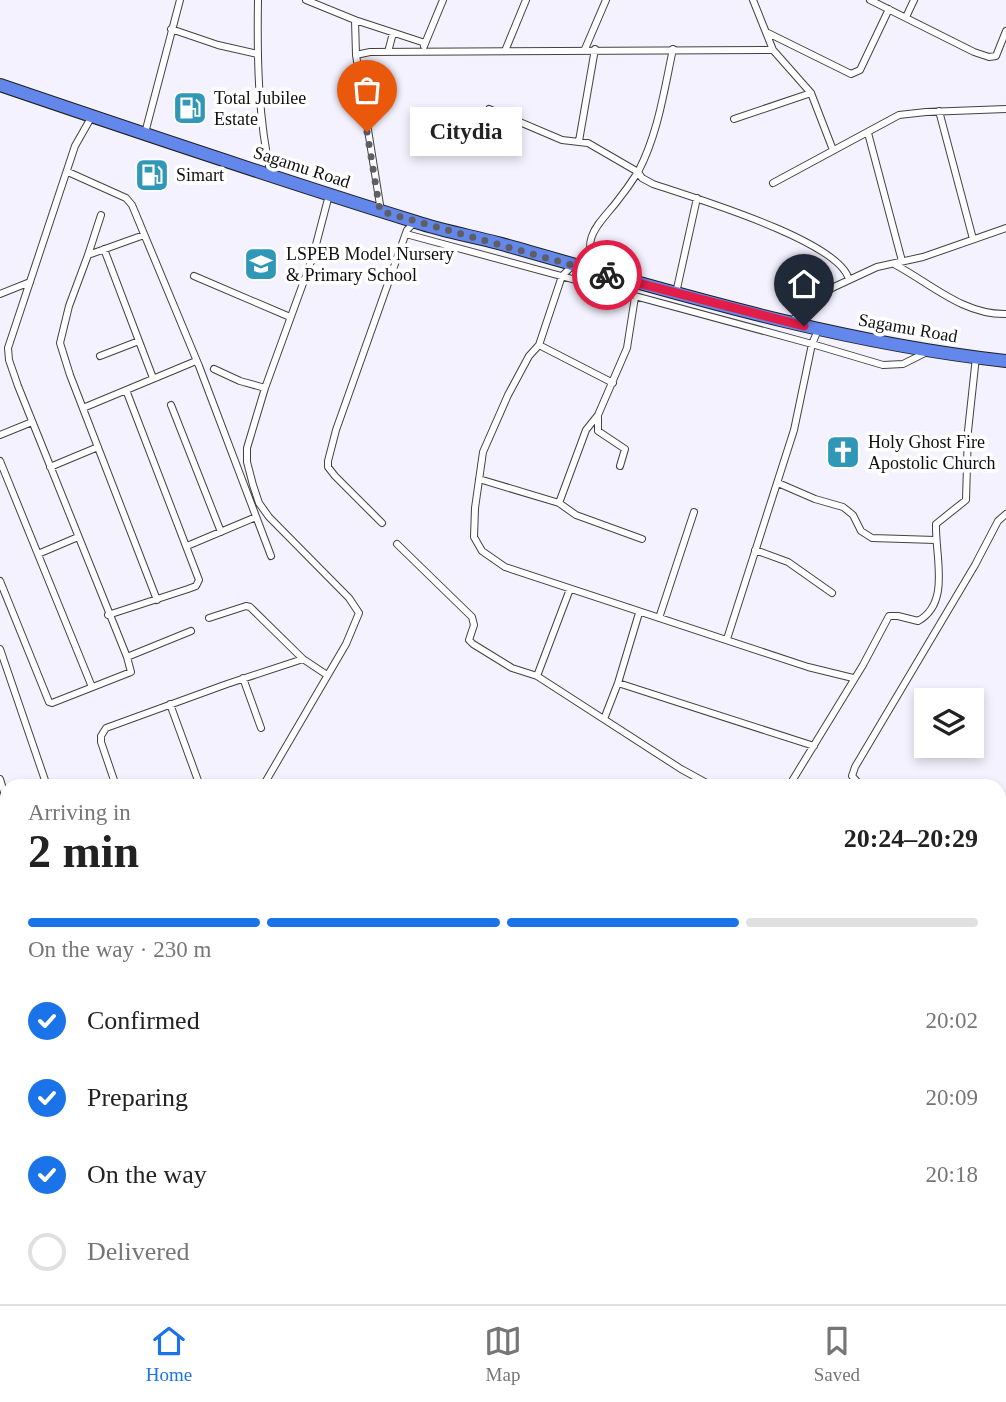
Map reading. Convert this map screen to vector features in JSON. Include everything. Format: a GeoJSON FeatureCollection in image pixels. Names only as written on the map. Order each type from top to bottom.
{"type":"FeatureCollection","features":[{"type":"Feature","properties":{"kind":"highway","name":"Sagamu Road"},"geometry":{"type":"LineString","coordinates":[[0,85],[272,177],[415,222],[498,243],[572,266],[818,330],[1006,361]]}},
{"type":"Feature","properties":{"kind":"street"},"geometry":{"type":"LineString","coordinates":[[145,133],[180,0]]}},
{"type":"Feature","properties":{"kind":"street"},"geometry":{"type":"LineString","coordinates":[[258,0],[258,54],[266,151],[272,177]]}},
{"type":"Feature","properties":{"kind":"street"},"geometry":{"type":"LineString","coordinates":[[306,0],[355,20],[425,43]]}},
{"type":"Feature","properties":{"kind":"street"},"geometry":{"type":"LineString","coordinates":[[422,51],[443,0]]}},
{"type":"Feature","properties":{"kind":"street"},"geometry":{"type":"LineString","coordinates":[[505,51],[526,0]]}},
{"type":"Feature","properties":{"kind":"street"},"geometry":{"type":"LineString","coordinates":[[585,49],[606,0]]}},
{"type":"Feature","properties":{"kind":"street"},"geometry":{"type":"LineString","coordinates":[[753,0],[773,50],[811,93],[833,150]]}},
{"type":"Feature","properties":{"kind":"street"},"geometry":{"type":"LineString","coordinates":[[870,0],[989,57],[1003,50],[1006,31]]}},
{"type":"Feature","properties":{"kind":"street"},"geometry":{"type":"LineString","coordinates":[[906,17],[914,0]]}},
{"type":"Feature","properties":{"kind":"street"},"geometry":{"type":"LineString","coordinates":[[768,33],[850,74],[856,74],[890,9]]}},
{"type":"Feature","properties":{"kind":"street"},"geometry":{"type":"LineString","coordinates":[[355,20],[356,55],[380,211]]}},
{"type":"Feature","properties":{"kind":"street"},"geometry":{"type":"LineString","coordinates":[[171,29],[258,54]]}},
{"type":"Feature","properties":{"kind":"street"},"geometry":{"type":"LineString","coordinates":[[388,52],[393,33]]}},
{"type":"Feature","properties":{"kind":"street"},"geometry":{"type":"LineString","coordinates":[[356,55],[370,52],[585,49],[773,50]]}},
{"type":"Feature","properties":{"kind":"street"},"geometry":{"type":"LineString","coordinates":[[579,141],[595,49]]}},
{"type":"Feature","properties":{"kind":"street"},"geometry":{"type":"LineString","coordinates":[[595,272],[590,237],[638,172],[648,153],[658,123],[673,49]]}},
{"type":"Feature","properties":{"kind":"street"},"geometry":{"type":"LineString","coordinates":[[734,119],[811,93]]}},
{"type":"Feature","properties":{"kind":"street"},"geometry":{"type":"LineString","coordinates":[[773,183],[899,115],[1006,109]]}},
{"type":"Feature","properties":{"kind":"street"},"geometry":{"type":"LineString","coordinates":[[489,110],[562,140],[594,145],[653,184],[760,222],[823,252],[844,268],[849,280]]}},
{"type":"Feature","properties":{"kind":"street"},"geometry":{"type":"LineString","coordinates":[[939,111],[973,239]]}},
{"type":"Feature","properties":{"kind":"street"},"geometry":{"type":"LineString","coordinates":[[0,581],[49,702],[131,672],[32,422],[8,354],[16,322],[75,146],[92,116]]}},
{"type":"Feature","properties":{"kind":"street"},"geometry":{"type":"LineString","coordinates":[[868,133],[898,263],[968,307],[1006,314]]}},
{"type":"Feature","properties":{"kind":"street"},"geometry":{"type":"LineString","coordinates":[[68,172],[126,198],[132,205],[271,556]]}},
{"type":"Feature","properties":{"kind":"street"},"geometry":{"type":"LineString","coordinates":[[267,779],[346,644],[359,613],[349,598],[269,517],[259,503],[247,456],[265,388],[313,256],[330,195]]}},
{"type":"Feature","properties":{"kind":"street"},"geometry":{"type":"LineString","coordinates":[[676,293],[697,198]]}},
{"type":"Feature","properties":{"kind":"street"},"geometry":{"type":"LineString","coordinates":[[101,215],[69,306],[60,343],[157,600]]}},
{"type":"Feature","properties":{"kind":"street"},"geometry":{"type":"LineString","coordinates":[[382,523],[335,476],[327,461],[407,230],[415,222]]}},
{"type":"Feature","properties":{"kind":"street"},"geometry":{"type":"LineString","coordinates":[[791,323],[814,299],[877,267],[923,257],[1006,228]]}},
{"type":"Feature","properties":{"kind":"street"},"geometry":{"type":"LineString","coordinates":[[406,234],[883,365],[902,364],[930,350]]}},
{"type":"Feature","properties":{"kind":"street"},"geometry":{"type":"LineString","coordinates":[[88,255],[144,235]]}},
{"type":"Feature","properties":{"kind":"street"},"geometry":{"type":"LineString","coordinates":[[103,249],[153,378]]}},
{"type":"Feature","properties":{"kind":"street"},"geometry":{"type":"LineString","coordinates":[[572,266],[562,276],[539,345],[529,356],[483,452],[473,531],[482,551],[505,567],[570,590],[808,667],[853,678]]}},
{"type":"Feature","properties":{"kind":"street"},"geometry":{"type":"LineString","coordinates":[[194,276],[290,317]]}},
{"type":"Feature","properties":{"kind":"street"},"geometry":{"type":"LineString","coordinates":[[0,294],[30,282]]}},
{"type":"Feature","properties":{"kind":"street"},"geometry":{"type":"LineString","coordinates":[[559,503],[586,430],[598,415],[629,340],[635,297]]}},
{"type":"Feature","properties":{"kind":"street"},"geometry":{"type":"LineString","coordinates":[[727,639],[794,430],[812,344],[818,330]]}},
{"type":"Feature","properties":{"kind":"street"},"geometry":{"type":"LineString","coordinates":[[100,356],[139,341]]}},
{"type":"Feature","properties":{"kind":"street"},"geometry":{"type":"LineString","coordinates":[[539,345],[613,383]]}},
{"type":"Feature","properties":{"kind":"street"},"geometry":{"type":"LineString","coordinates":[[793,779],[889,616],[918,621],[935,606],[939,595],[936,524],[966,500],[968,431],[976,357]]}},
{"type":"Feature","properties":{"kind":"street"},"geometry":{"type":"LineString","coordinates":[[83,408],[196,361]]}},
{"type":"Feature","properties":{"kind":"street"},"geometry":{"type":"LineString","coordinates":[[214,369],[240,381],[265,388]]}},
{"type":"Feature","properties":{"kind":"street"},"geometry":{"type":"LineString","coordinates":[[108,615],[157,600],[199,583],[126,390]]}},
{"type":"Feature","properties":{"kind":"street"},"geometry":{"type":"LineString","coordinates":[[170,405],[221,532]]}},
{"type":"Feature","properties":{"kind":"street"},"geometry":{"type":"LineString","coordinates":[[598,415],[598,431],[625,449],[620,466]]}},
{"type":"Feature","properties":{"kind":"street"},"geometry":{"type":"LineString","coordinates":[[0,435],[32,422]]}},
{"type":"Feature","properties":{"kind":"street"},"geometry":{"type":"LineString","coordinates":[[50,467],[98,447]]}},
{"type":"Feature","properties":{"kind":"street"},"geometry":{"type":"LineString","coordinates":[[0,461],[92,687]]}},
{"type":"Feature","properties":{"kind":"street"},"geometry":{"type":"LineString","coordinates":[[479,478],[559,503],[576,514],[642,538]]}},
{"type":"Feature","properties":{"kind":"street"},"geometry":{"type":"LineString","coordinates":[[778,483],[815,499],[843,507],[853,515],[861,531],[872,538],[935,540]]}},
{"type":"Feature","properties":{"kind":"street"},"geometry":{"type":"LineString","coordinates":[[659,618],[694,512]]}},
{"type":"Feature","properties":{"kind":"street"},"geometry":{"type":"LineString","coordinates":[[854,779],[852,776],[855,767],[975,565],[998,521],[1006,514]]}},
{"type":"Feature","properties":{"kind":"street"},"geometry":{"type":"LineString","coordinates":[[187,546],[256,517]]}},
{"type":"Feature","properties":{"kind":"street"},"geometry":{"type":"LineString","coordinates":[[38,554],[78,537]]}},
{"type":"Feature","properties":{"kind":"street"},"geometry":{"type":"LineString","coordinates":[[397,544],[472,617],[474,625],[469,636],[470,642],[505,665],[537,676],[699,779]]}},
{"type":"Feature","properties":{"kind":"street"},"geometry":{"type":"LineString","coordinates":[[755,551],[788,562],[832,593]]}},
{"type":"Feature","properties":{"kind":"street"},"geometry":{"type":"LineString","coordinates":[[537,676],[570,590]]}},
{"type":"Feature","properties":{"kind":"street"},"geometry":{"type":"LineString","coordinates":[[209,618],[250,607],[303,659],[327,675]]}},
{"type":"Feature","properties":{"kind":"street"},"geometry":{"type":"LineString","coordinates":[[604,719],[639,613]]}},
{"type":"Feature","properties":{"kind":"street"},"geometry":{"type":"LineString","coordinates":[[127,657],[191,631]]}},
{"type":"Feature","properties":{"kind":"street"},"geometry":{"type":"LineString","coordinates":[[0,649],[45,779]]}},
{"type":"Feature","properties":{"kind":"street"},"geometry":{"type":"LineString","coordinates":[[114,779],[101,742],[102,732],[106,728],[303,659]]}},
{"type":"Feature","properties":{"kind":"street"},"geometry":{"type":"LineString","coordinates":[[243,678],[261,728]]}},
{"type":"Feature","properties":{"kind":"street"},"geometry":{"type":"LineString","coordinates":[[618,683],[814,746]]}},
{"type":"Feature","properties":{"kind":"street"},"geometry":{"type":"LineString","coordinates":[[170,704],[197,779]]}},
{"type":"Feature","properties":{"kind":"way so far"},"geometry":{"type":"LineString","coordinates":[[367,132],[380,211],[607,275]]}},
{"type":"Feature","properties":{"kind":"place","name":"Total Jubilee Estate"},"geometry":{"type":"Point","coordinates":[190,108]}},
{"type":"Feature","properties":{"kind":"place","name":"Citydia"},"geometry":{"type":"Point","coordinates":[367,132]}},
{"type":"Feature","properties":{"kind":"place","name":"Simart"},"geometry":{"type":"Point","coordinates":[152,175]}},
{"type":"Feature","properties":{"kind":"place","name":"LSPEB Model Nursery & Primary School"},"geometry":{"type":"Point","coordinates":[261,264]}},
{"type":"Feature","properties":{"kind":"place","name":"Holy Ghost Fire Apostolic Church"},"geometry":{"type":"Point","coordinates":[843,452]}},
{"type":"Feature","properties":{"kind":"route"},"geometry":{"type":"LineString","coordinates":[[607,275],[804,326]]}}]}
